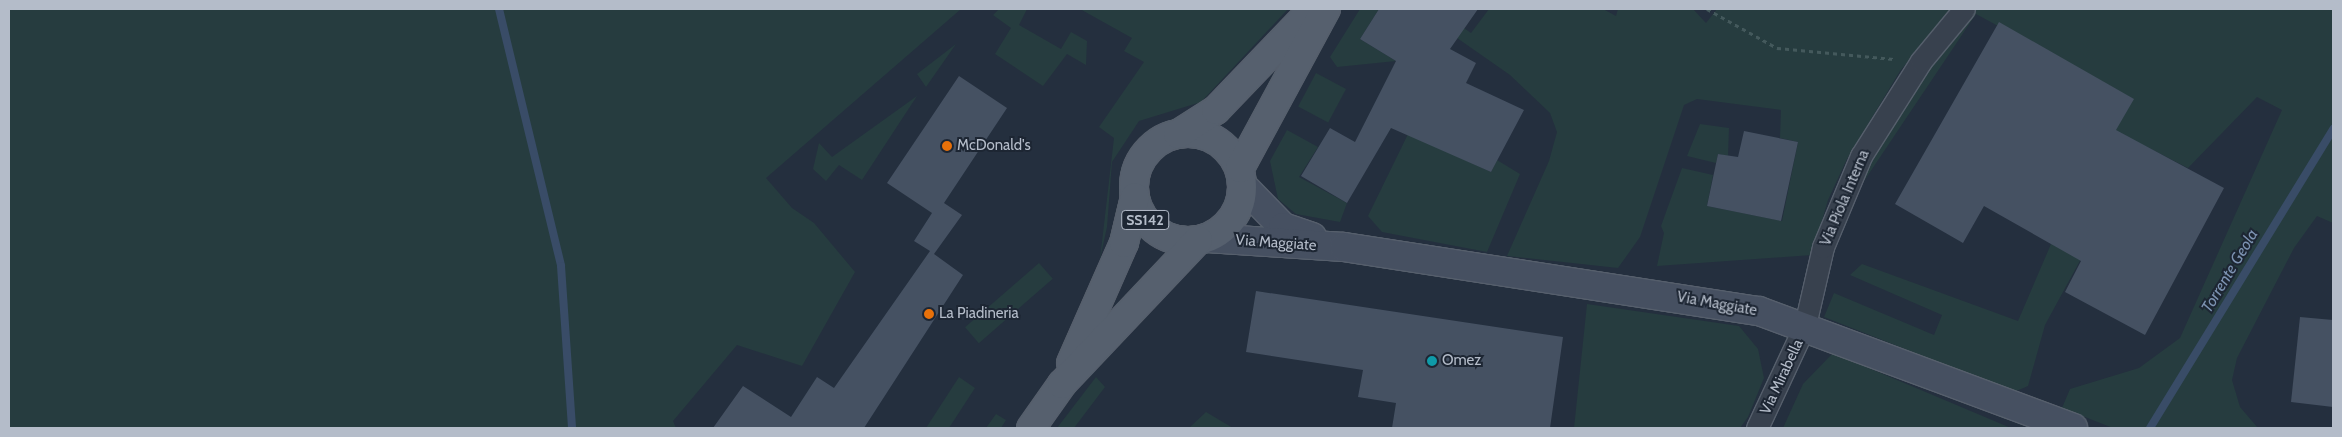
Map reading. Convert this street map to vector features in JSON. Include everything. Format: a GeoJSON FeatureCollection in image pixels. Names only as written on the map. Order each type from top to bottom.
{"type":"FeatureCollection","features":[{"type":"Feature","properties":{"kind":"main road","name":"SS142"},"geometry":{"type":"LineString","coordinates":[[1062,384],[1124,243],[1135,197],[1136,172],[1143,156],[1161,139],[1178,134],[1216,110],[1313,9]]}},
{"type":"Feature","properties":{"kind":"main road","name":"SS142"},"geometry":{"type":"LineString","coordinates":[[1031,428],[1062,384],[1203,239],[1233,217],[1241,177],[1326,9]]}},
{"type":"Feature","properties":{"kind":"main road","name":"SS142"},"geometry":{"type":"LineString","coordinates":[[1178,134],[1203,134],[1219,142],[1241,177]]}},
{"type":"Feature","properties":{"kind":"main road","name":"SS142"},"geometry":{"type":"LineString","coordinates":[[1135,197],[1141,214],[1158,232],[1174,239],[1203,239]]}},
{"type":"Feature","properties":{"kind":"street","name":"Via Piola Interna"},"geometry":{"type":"LineString","coordinates":[[1805,325],[1823,247],[1861,156],[1921,60],[1964,9]]}},
{"type":"Feature","properties":{"kind":"street","name":"Via Maggiate"},"geometry":{"type":"LineString","coordinates":[[1241,177],[1282,227],[1344,247]]}},
{"type":"Feature","properties":{"kind":"street","name":"Via Maggiate"},"geometry":{"type":"LineString","coordinates":[[1203,239],[1344,247],[1704,300],[1805,325],[2073,428]]}},
{"type":"Feature","properties":{"kind":"street","name":"Via Mirabella"},"geometry":{"type":"LineString","coordinates":[[1757,428],[1805,325]]}},
{"type":"Feature","properties":{"kind":"path"},"geometry":{"type":"LineString","coordinates":[[1707,9],[1777,48],[1921,60]]}},
{"type":"Feature","properties":{"kind":"green space"},"geometry":{"type":"Polygon","coordinates":[[[9,9],[961,9],[766,178],[792,208],[814,223],[855,272],[802,366],[737,345],[673,421],[676,428],[9,428],[9,9]]]}},
{"type":"Feature","properties":{"kind":"green space"},"geometry":{"type":"Polygon","coordinates":[[[999,9],[1027,9],[1019,25],[1061,49],[1071,32],[1087,41],[1086,65],[1067,54],[1043,86],[995,54],[1011,28],[993,15],[999,9]]]}},
{"type":"Feature","properties":{"kind":"green space"},"geometry":{"type":"Polygon","coordinates":[[[1080,9],[1288,9],[1201,102],[1139,121],[1112,162],[1107,227],[1100,259],[1114,138],[1099,127],[1144,62],[1124,51],[1132,38],[1080,9]]]}},
{"type":"Feature","properties":{"kind":"green space"},"geometry":{"type":"Polygon","coordinates":[[[1360,9],[1379,9],[1360,39],[1396,61],[1337,67],[1330,57],[1360,9]]]}},
{"type":"Feature","properties":{"kind":"green space"},"geometry":{"type":"Polygon","coordinates":[[[1394,9],[1413,9],[1435,23],[1429,12],[1437,9],[1471,33],[1489,9],[1603,9],[1616,16],[1618,9],[1693,9],[1706,23],[1717,9],[1951,9],[1900,71],[1847,159],[1828,200],[1812,255],[1657,266],[1664,233],[1661,226],[1682,168],[1713,175],[1707,206],[1782,221],[1798,142],[1780,138],[1781,110],[1697,99],[1684,105],[1640,237],[1618,268],[1507,256],[1549,161],[1557,132],[1550,113],[1510,75],[1437,24],[1429,31],[1394,9]]]}},
{"type":"Feature","properties":{"kind":"green space"},"geometry":{"type":"Polygon","coordinates":[[[1975,9],[2333,9],[2333,223],[2317,216],[2294,248],[2237,358],[2232,380],[2240,407],[2258,428],[2113,428],[2062,408],[2070,389],[2139,368],[2180,338],[2282,110],[2257,97],[2188,168],[2143,145],[2045,325],[2028,386],[2014,392],[1824,317],[1834,293],[1934,335],[1942,315],[1850,275],[1862,264],[2018,321],[2051,244],[2133,99],[1976,14],[1856,193],[1866,162],[1928,62],[1975,9]]]}},
{"type":"Feature","properties":{"kind":"green space"},"geometry":{"type":"Polygon","coordinates":[[[956,44],[926,87],[917,74],[956,44]]]}},
{"type":"Feature","properties":{"kind":"green space"},"geometry":{"type":"Polygon","coordinates":[[[1316,73],[1346,89],[1328,123],[1298,107],[1316,73]]]}},
{"type":"Feature","properties":{"kind":"green space"},"geometry":{"type":"Polygon","coordinates":[[[1431,87],[1441,149],[1491,172],[1497,160],[1520,174],[1487,252],[1382,232],[1368,216],[1431,87]]]}},
{"type":"Feature","properties":{"kind":"green space"},"geometry":{"type":"Polygon","coordinates":[[[917,96],[862,180],[839,165],[826,181],[813,169],[819,143],[832,157],[917,96]]]}},
{"type":"Feature","properties":{"kind":"green space"},"geometry":{"type":"Polygon","coordinates":[[[1700,124],[1729,128],[1728,156],[1718,154],[1716,163],[1687,156],[1700,124]]]}},
{"type":"Feature","properties":{"kind":"green space"},"geometry":{"type":"Polygon","coordinates":[[[1287,130],[1318,147],[1299,177],[1347,203],[1340,222],[1296,214],[1278,199],[1270,161],[1287,130]]]}},
{"type":"Feature","properties":{"kind":"green space"},"geometry":{"type":"Polygon","coordinates":[[[1039,263],[1053,279],[979,343],[965,327],[1039,263]]]}},
{"type":"Feature","properties":{"kind":"green space"},"geometry":{"type":"Polygon","coordinates":[[[1587,304],[1739,326],[1758,349],[1764,378],[1748,417],[1740,428],[1574,428],[1587,304]]]}},
{"type":"Feature","properties":{"kind":"green space"},"geometry":{"type":"Polygon","coordinates":[[[1833,353],[2011,428],[1783,428],[1803,384],[1833,353]]]}},
{"type":"Feature","properties":{"kind":"green space"},"geometry":{"type":"Polygon","coordinates":[[[959,377],[975,388],[949,428],[926,428],[959,377]]]}},
{"type":"Feature","properties":{"kind":"green space"},"geometry":{"type":"Polygon","coordinates":[[[1096,377],[1105,387],[1074,428],[1057,428],[1096,377]]]}},
{"type":"Feature","properties":{"kind":"green space"},"geometry":{"type":"Polygon","coordinates":[[[1206,412],[1233,428],[1190,427],[1206,412]]]}},
{"type":"Feature","properties":{"kind":"green space"},"geometry":{"type":"Polygon","coordinates":[[[996,414],[1006,420],[1001,428],[986,428],[996,414]]]}},
{"type":"Feature","properties":{"kind":"building"},"geometry":{"type":"Polygon","coordinates":[[[1379,9],[1478,9],[1450,49],[1476,63],[1466,83],[1524,110],[1491,172],[1391,128],[1347,203],[1301,176],[1330,128],[1355,142],[1396,61],[1360,39],[1379,9]]]}},
{"type":"Feature","properties":{"kind":"building"},"geometry":{"type":"Polygon","coordinates":[[[1999,22],[2134,99],[2116,130],[2224,188],[2145,335],[2065,292],[2081,261],[1984,206],[1963,243],[1895,204],[1999,22]]]}},
{"type":"Feature","properties":{"kind":"building"},"geometry":{"type":"Polygon","coordinates":[[[959,76],[1007,108],[944,203],[962,215],[934,254],[963,275],[864,428],[713,428],[743,386],[791,417],[817,377],[834,388],[930,251],[914,241],[932,213],[887,183],[959,76]]]}},
{"type":"Feature","properties":{"kind":"building"},"geometry":{"type":"Polygon","coordinates":[[[1744,131],[1798,142],[1781,221],[1707,206],[1718,154],[1738,157],[1744,131]]]}},
{"type":"Feature","properties":{"kind":"building","name":"Omez"},"geometry":{"type":"Polygon","coordinates":[[[1256,291],[1563,337],[1550,428],[1392,428],[1396,403],[1358,397],[1363,370],[1246,352],[1256,291]]]}},
{"type":"Feature","properties":{"kind":"building"},"geometry":{"type":"Polygon","coordinates":[[[2300,317],[2333,320],[2333,407],[2291,402],[2300,317]]]}},
{"type":"Feature","properties":{"kind":"waterway"},"geometry":{"type":"LineString","coordinates":[[499,9],[561,266],[572,428]]}},
{"type":"Feature","properties":{"kind":"waterway","name":"Torrente Geola"},"geometry":{"type":"LineString","coordinates":[[2150,428],[2333,129]]}},
{"type":"Feature","properties":{"kind":"place","name":"McDonald's"},"geometry":{"type":"Point","coordinates":[947,146]}},
{"type":"Feature","properties":{"kind":"place","name":"La Piadineria"},"geometry":{"type":"Point","coordinates":[929,314]}},
{"type":"Feature","properties":{"kind":"place","name":"Omez"},"geometry":{"type":"Point","coordinates":[1432,361]}}]}
